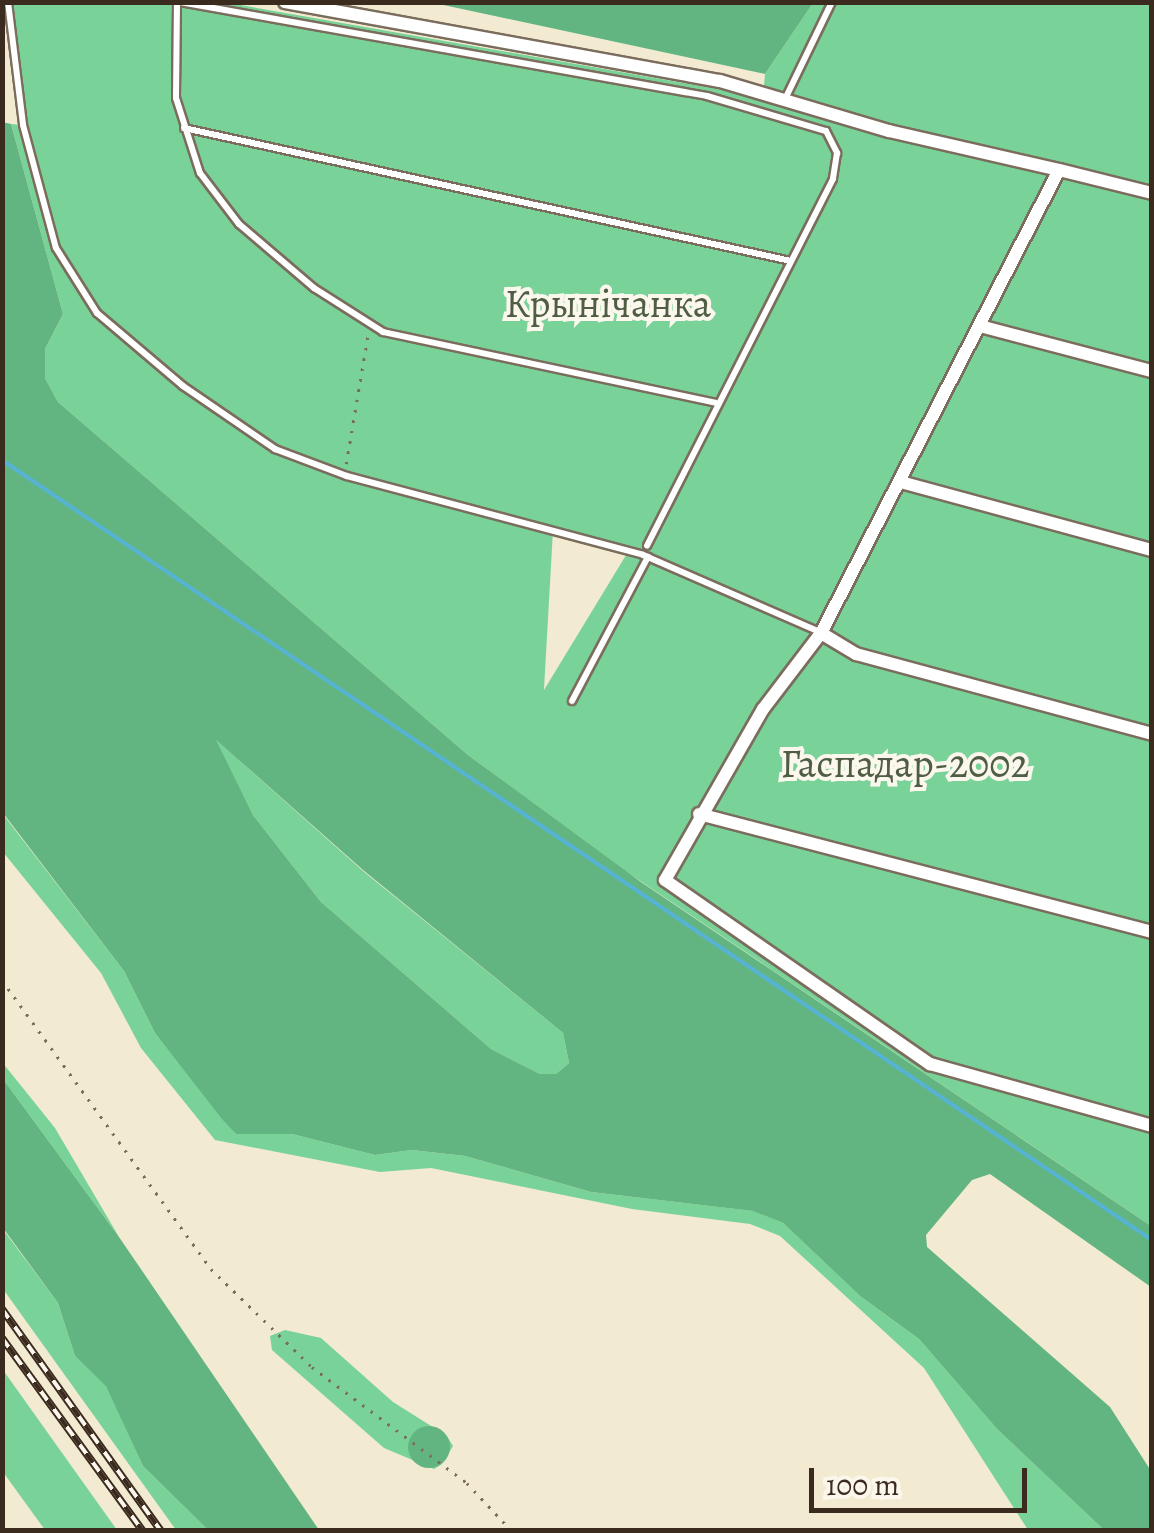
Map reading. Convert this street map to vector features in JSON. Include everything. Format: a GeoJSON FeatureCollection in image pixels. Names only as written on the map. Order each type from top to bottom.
{"type":"FeatureCollection","features":[{"type":"Feature","properties":{"kind":"street"},"geometry":{"type":"LineString","coordinates":[[286,2],[786,97],[888,131],[1152,193]]}},
{"type":"Feature","properties":{"kind":"street"},"geometry":{"type":"LineString","coordinates":[[1059,170],[822,633],[762,709],[664,880],[930,1064],[1152,1126]]}},
{"type":"Feature","properties":{"kind":"street"},"geometry":{"type":"LineString","coordinates":[[980,326],[1152,371]]}},
{"type":"Feature","properties":{"kind":"street"},"geometry":{"type":"LineString","coordinates":[[901,482],[1152,550]]}},
{"type":"Feature","properties":{"kind":"street"},"geometry":{"type":"LineString","coordinates":[[822,633],[856,654],[1152,734]]}},
{"type":"Feature","properties":{"kind":"street"},"geometry":{"type":"LineString","coordinates":[[699,814],[1152,932]]}},
{"type":"Feature","properties":{"kind":"lane"},"geometry":{"type":"LineString","coordinates":[[8,2],[22,125],[56,248],[79,291],[240,429],[344,476],[648,557],[822,633]]}},
{"type":"Feature","properties":{"kind":"lane"},"geometry":{"type":"LineString","coordinates":[[646,545],[832,179],[837,152],[826,131],[794,117],[707,96],[178,2],[174,70],[183,128],[200,172],[238,224],[369,326],[716,403]]}},
{"type":"Feature","properties":{"kind":"lane"},"geometry":{"type":"LineString","coordinates":[[786,97],[832,2]]}},
{"type":"Feature","properties":{"kind":"lane"},"geometry":{"type":"LineString","coordinates":[[183,128],[791,261]]}},
{"type":"Feature","properties":{"kind":"lane"},"geometry":{"type":"LineString","coordinates":[[572,701],[648,557]]}},
{"type":"Feature","properties":{"kind":"path"},"geometry":{"type":"LineString","coordinates":[[344,476],[369,326]]}},
{"type":"Feature","properties":{"kind":"path"},"geometry":{"type":"LineString","coordinates":[[2,980],[211,1269],[312,1367],[467,1483],[511,1530]]}},
{"type":"Feature","properties":{"kind":"green space"},"geometry":{"type":"Polygon","coordinates":[[[8,3],[229,3],[763,97],[765,74],[813,3],[1151,3],[1151,1226],[624,870],[468,755],[58,402],[45,378],[45,349],[63,314],[11,124],[22,125],[8,3]],[[553,530],[544,690],[631,547],[553,530]]]}},
{"type":"Feature","properties":{"kind":"green space"},"geometry":{"type":"Polygon","coordinates":[[[434,3],[813,3],[765,74],[434,3]]]}},
{"type":"Feature","properties":{"kind":"green space"},"geometry":{"type":"Polygon","coordinates":[[[2,122],[11,124],[63,314],[45,349],[45,378],[58,402],[468,755],[641,882],[1151,1226],[1151,1287],[990,1174],[972,1180],[926,1235],[927,1247],[1110,1407],[1151,1471],[1151,1530],[1104,1530],[997,1429],[919,1339],[860,1296],[783,1223],[753,1211],[591,1192],[465,1156],[412,1150],[375,1155],[292,1134],[236,1134],[155,1033],[124,971],[3,813],[2,122]],[[216,740],[253,815],[321,902],[491,1049],[540,1074],[556,1074],[569,1063],[563,1033],[363,870],[216,740]]]}},
{"type":"Feature","properties":{"kind":"green space"},"geometry":{"type":"Polygon","coordinates":[[[214,738],[363,871],[563,1033],[569,1063],[556,1074],[540,1074],[491,1049],[321,902],[253,815],[214,738]]]}},
{"type":"Feature","properties":{"kind":"green space"},"geometry":{"type":"Polygon","coordinates":[[[2,813],[124,971],[155,1033],[236,1134],[292,1134],[375,1155],[412,1150],[465,1156],[591,1192],[754,1211],[783,1223],[860,1296],[919,1339],[997,1429],[1104,1530],[1028,1530],[924,1368],[780,1236],[750,1224],[632,1209],[431,1168],[380,1172],[215,1140],[141,1048],[101,973],[3,852],[2,813]]]}},
{"type":"Feature","properties":{"kind":"green space"},"geometry":{"type":"Polygon","coordinates":[[[2,1062],[55,1128],[119,1237],[3,1079],[2,1062]]]}},
{"type":"Feature","properties":{"kind":"green space"},"geometry":{"type":"Polygon","coordinates":[[[3,1079],[119,1237],[319,1530],[208,1530],[143,1466],[106,1386],[75,1356],[58,1303],[3,1228],[3,1079]]]}},
{"type":"Feature","properties":{"kind":"green space"},"geometry":{"type":"Polygon","coordinates":[[[2,1228],[58,1303],[75,1356],[107,1386],[143,1466],[208,1530],[176,1530],[3,1289],[2,1228]]]}},
{"type":"Feature","properties":{"kind":"green space"},"geometry":{"type":"Polygon","coordinates":[[[285,1330],[321,1338],[393,1402],[447,1436],[453,1446],[442,1464],[434,1469],[384,1448],[272,1350],[270,1336],[285,1330]]]}},
{"type":"Feature","properties":{"kind":"green space"},"geometry":{"type":"Polygon","coordinates":[[[3,1370],[117,1530],[45,1530],[3,1472],[3,1370]]]}},
{"type":"Feature","properties":{"kind":"green space"},"geometry":{"type":"Polygon","coordinates":[[[429,1426],[444,1432],[450,1447],[444,1462],[429,1468],[414,1462],[408,1447],[414,1432],[429,1426]]]}},
{"type":"Feature","properties":{"kind":"waterway"},"geometry":{"type":"LineString","coordinates":[[2,460],[1152,1240]]}},
{"type":"Feature","properties":{"kind":"railway"},"geometry":{"type":"LineString","coordinates":[[2,1309],[160,1530]]}},
{"type":"Feature","properties":{"kind":"railway"},"geometry":{"type":"LineString","coordinates":[[2,1338],[142,1530]]}},
{"type":"Feature","properties":{"kind":"park label","name":"Крынічанка"},"geometry":{"type":"Point","coordinates":[608,304]}},
{"type":"Feature","properties":{"kind":"park label","name":"Гаспадар-2002"},"geometry":{"type":"Point","coordinates":[905,764]}}]}
